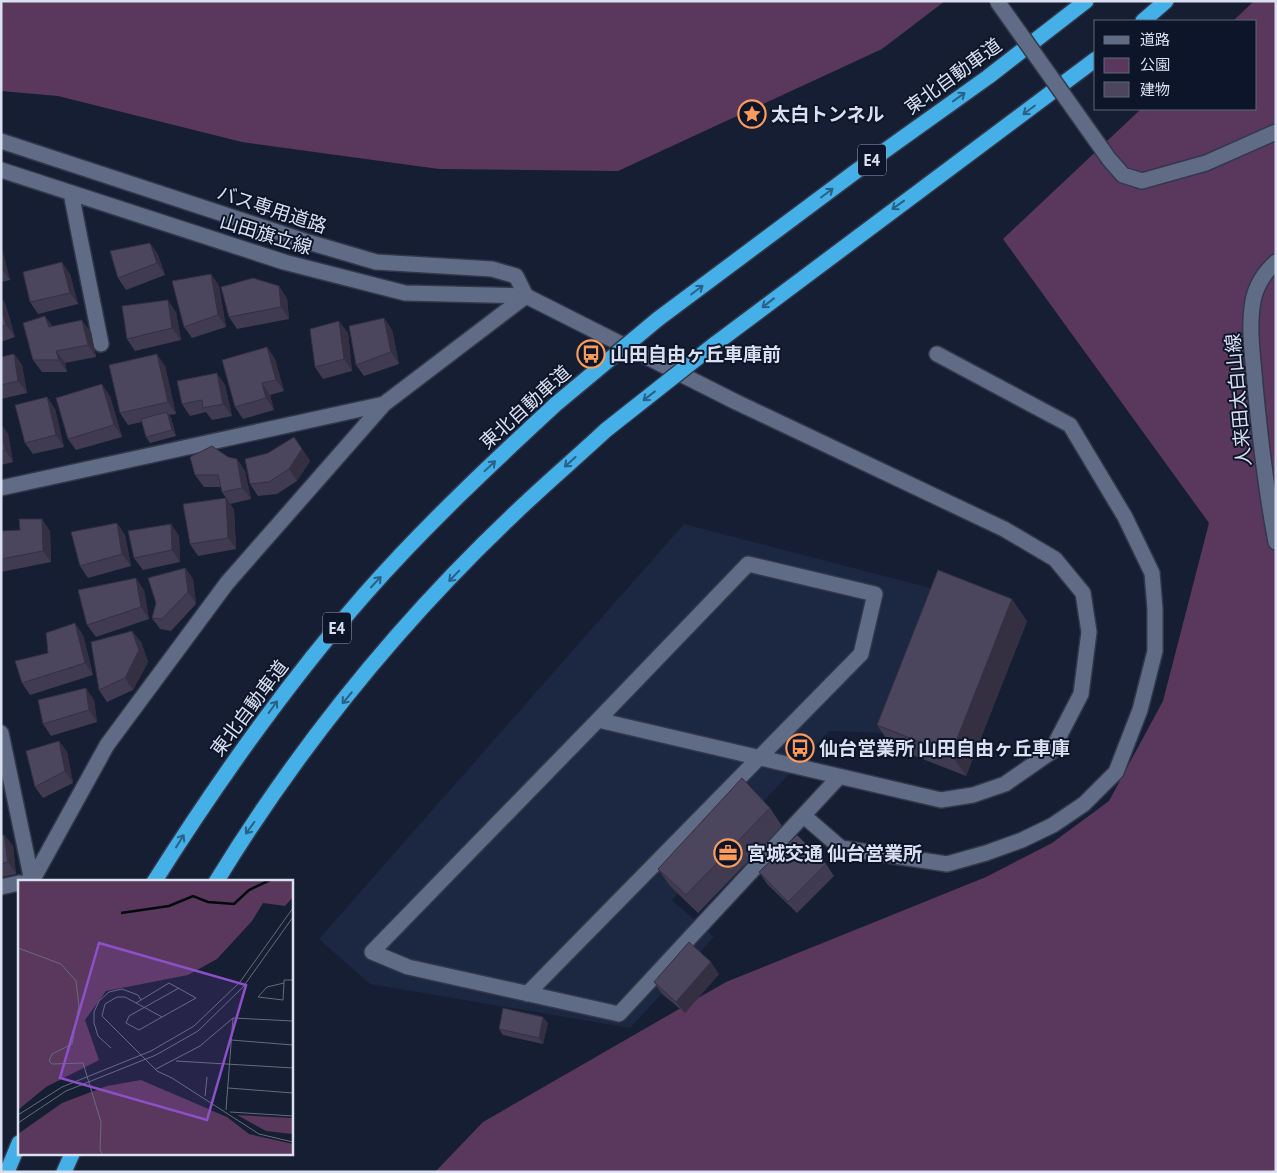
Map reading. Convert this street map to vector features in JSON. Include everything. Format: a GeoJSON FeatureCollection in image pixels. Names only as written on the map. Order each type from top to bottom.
{"type":"FeatureCollection","features":[{"type":"Feature","properties":{"kind":"highway","name":"東北自動車道"},"geometry":{"type":"LineString","coordinates":[[155,880],[204,803],[281,695],[365,594],[463,491],[556,404],[658,320],[855,172],[988,77],[1086,1]]}},
{"type":"Feature","properties":{"kind":"highway"},"geometry":{"type":"LineString","coordinates":[[1144,20],[1166,1]]}},
{"type":"Feature","properties":{"kind":"highway"},"geometry":{"type":"LineString","coordinates":[[217,880],[245,835],[325,724],[416,615],[513,515],[606,430],[715,344],[1094,60]]}},
{"type":"Feature","properties":{"kind":"highway"},"geometry":{"type":"LineString","coordinates":[[7,1172],[18,1145]]}},
{"type":"Feature","properties":{"kind":"highway"},"geometry":{"type":"LineString","coordinates":[[64,1172],[71,1156]]}},
{"type":"Feature","properties":{"kind":"street"},"geometry":{"type":"LineString","coordinates":[[997,1],[1109,159],[1123,175],[1142,181],[1206,163],[1276,132]]}},
{"type":"Feature","properties":{"kind":"street","name":"バス専用道路"},"geometry":{"type":"LineString","coordinates":[[1,141],[308,242],[376,262],[492,269],[516,276],[526,296]]}},
{"type":"Feature","properties":{"kind":"street","name":"山田旗立線"},"geometry":{"type":"LineString","coordinates":[[1,170],[284,262],[405,293],[526,296]]}},
{"type":"Feature","properties":{"kind":"street"},"geometry":{"type":"LineString","coordinates":[[71,193],[101,344]]}},
{"type":"Feature","properties":{"kind":"street","name":"人来田太白山線"},"geometry":{"type":"LineString","coordinates":[[1276,262],[1265,272],[1256,290],[1253,301],[1252,329],[1261,443],[1276,542]]}},
{"type":"Feature","properties":{"kind":"street"},"geometry":{"type":"LineString","coordinates":[[27,880],[107,745],[227,583],[384,404],[526,296],[736,402],[1004,528],[1055,559],[1083,593],[1089,632],[1081,694],[1050,752],[1005,784],[973,795],[940,800],[598,720]]}},
{"type":"Feature","properties":{"kind":"street"},"geometry":{"type":"LineString","coordinates":[[804,816],[841,848],[947,864],[986,853],[1022,840],[1053,825],[1084,804],[1116,772],[1140,710],[1155,651],[1155,609],[1152,572],[1125,517],[1070,425],[937,354]]}},
{"type":"Feature","properties":{"kind":"street"},"geometry":{"type":"LineString","coordinates":[[1,488],[384,404]]}},
{"type":"Feature","properties":{"kind":"street"},"geometry":{"type":"LineString","coordinates":[[528,994],[757,758],[861,654],[875,594],[748,564],[372,952],[408,967],[528,994],[619,1014],[804,816],[846,779]]}},
{"type":"Feature","properties":{"kind":"street"},"geometry":{"type":"LineString","coordinates":[[1,733],[26,880]]}},
{"type":"Feature","properties":{"kind":"street"},"geometry":{"type":"LineString","coordinates":[[1,888],[18,884]]}},
{"type":"Feature","properties":{"kind":"shaded area","name":"宮城交通 仙台営業所"},"geometry":{"type":"Polygon","coordinates":[[[684,524],[942,591],[883,733],[829,731],[672,900],[714,937],[630,1028],[370,984],[319,939],[684,524]]]}},
{"type":"Feature","properties":{"kind":"green space"},"geometry":{"type":"Polygon","coordinates":[[[1,1],[945,1],[882,49],[618,171],[439,169],[242,142],[58,96],[1,91],[1,1]]]}},
{"type":"Feature","properties":{"kind":"green space"},"geometry":{"type":"Polygon","coordinates":[[[1254,1],[1276,1],[1276,1172],[435,1172],[483,1122],[726,982],[986,877],[1052,843],[1109,801],[1163,701],[1209,523],[1003,239],[1140,110],[1257,110],[1257,20],[1234,20],[1254,1]]]}},
{"type":"Feature","properties":{"kind":"building"},"geometry":{"type":"Polygon","coordinates":[[[150,243],[157,263],[118,278],[110,251],[150,243]]]}},
{"type":"Feature","properties":{"kind":"building"},"geometry":{"type":"Polygon","coordinates":[[[62,262],[70,293],[30,302],[23,272],[62,262]]]}},
{"type":"Feature","properties":{"kind":"building"},"geometry":{"type":"Polygon","coordinates":[[[211,274],[218,315],[184,327],[172,281],[211,274]]]}},
{"type":"Feature","properties":{"kind":"building"},"geometry":{"type":"Polygon","coordinates":[[[253,278],[279,286],[281,307],[229,317],[221,287],[253,278]]]}},
{"type":"Feature","properties":{"kind":"building"},"geometry":{"type":"Polygon","coordinates":[[[168,300],[172,328],[127,339],[122,306],[168,300]]]}},
{"type":"Feature","properties":{"kind":"building"},"geometry":{"type":"Polygon","coordinates":[[[1,307],[6,325],[1,327],[1,307]]]}},
{"type":"Feature","properties":{"kind":"building"},"geometry":{"type":"Polygon","coordinates":[[[45,316],[49,327],[82,320],[88,345],[56,351],[59,360],[33,360],[23,323],[45,316]]]}},
{"type":"Feature","properties":{"kind":"building"},"geometry":{"type":"Polygon","coordinates":[[[384,318],[391,352],[356,365],[349,326],[384,318]]]}},
{"type":"Feature","properties":{"kind":"building"},"geometry":{"type":"Polygon","coordinates":[[[339,321],[344,359],[315,367],[310,329],[339,321]]]}},
{"type":"Feature","properties":{"kind":"building"},"geometry":{"type":"Polygon","coordinates":[[[267,347],[276,380],[262,383],[266,398],[235,407],[222,360],[267,347]]]}},
{"type":"Feature","properties":{"kind":"building"},"geometry":{"type":"Polygon","coordinates":[[[14,354],[18,381],[1,385],[1,357],[14,354]]]}},
{"type":"Feature","properties":{"kind":"building"},"geometry":{"type":"Polygon","coordinates":[[[157,354],[168,402],[120,413],[109,365],[157,354]]]}},
{"type":"Feature","properties":{"kind":"building"},"geometry":{"type":"Polygon","coordinates":[[[217,373],[223,404],[203,408],[202,400],[182,404],[177,381],[217,373]]]}},
{"type":"Feature","properties":{"kind":"building"},"geometry":{"type":"Polygon","coordinates":[[[102,384],[114,425],[68,439],[56,398],[102,384]]]}},
{"type":"Feature","properties":{"kind":"building"},"geometry":{"type":"Polygon","coordinates":[[[47,397],[56,435],[25,443],[15,405],[47,397]]]}},
{"type":"Feature","properties":{"kind":"building"},"geometry":{"type":"Polygon","coordinates":[[[167,412],[172,430],[146,437],[141,419],[167,412]]]}},
{"type":"Feature","properties":{"kind":"building"},"geometry":{"type":"Polygon","coordinates":[[[1,431],[5,450],[1,451],[1,431]]]}},
{"type":"Feature","properties":{"kind":"building"},"geometry":{"type":"Polygon","coordinates":[[[294,437],[302,449],[289,469],[269,482],[250,484],[245,459],[268,453],[294,437]]]}},
{"type":"Feature","properties":{"kind":"building"},"geometry":{"type":"Polygon","coordinates":[[[212,446],[228,457],[237,459],[242,488],[222,492],[218,475],[195,475],[190,457],[212,446]]]}},
{"type":"Feature","properties":{"kind":"building"},"geometry":{"type":"Polygon","coordinates":[[[226,498],[228,538],[190,544],[183,504],[226,498]]]}},
{"type":"Feature","properties":{"kind":"building"},"geometry":{"type":"Polygon","coordinates":[[[19,519],[42,519],[43,551],[1,559],[1,531],[20,530],[19,519]]]}},
{"type":"Feature","properties":{"kind":"building"},"geometry":{"type":"Polygon","coordinates":[[[117,523],[122,554],[80,566],[71,532],[117,523]]]}},
{"type":"Feature","properties":{"kind":"building"},"geometry":{"type":"Polygon","coordinates":[[[171,524],[172,550],[134,558],[128,531],[171,524]]]}},
{"type":"Feature","properties":{"kind":"building"},"geometry":{"type":"Polygon","coordinates":[[[185,568],[188,592],[162,619],[152,618],[156,603],[148,578],[185,568]]]}},
{"type":"Feature","properties":{"kind":"building"},"geometry":{"type":"Polygon","coordinates":[[[938,570],[1012,599],[951,754],[877,725],[938,570]]]}},
{"type":"Feature","properties":{"kind":"building"},"geometry":{"type":"Polygon","coordinates":[[[136,578],[141,607],[87,625],[78,590],[136,578]]]}},
{"type":"Feature","properties":{"kind":"building"},"geometry":{"type":"Polygon","coordinates":[[[75,623],[85,663],[22,683],[15,661],[48,653],[46,633],[75,623]]]}},
{"type":"Feature","properties":{"kind":"building"},"geometry":{"type":"Polygon","coordinates":[[[132,631],[139,650],[125,678],[99,690],[91,642],[132,631]]]}},
{"type":"Feature","properties":{"kind":"building"},"geometry":{"type":"Polygon","coordinates":[[[86,688],[89,710],[43,724],[38,700],[86,688]]]}},
{"type":"Feature","properties":{"kind":"building"},"geometry":{"type":"Polygon","coordinates":[[[59,741],[65,771],[35,787],[26,751],[59,741]]]}},
{"type":"Feature","properties":{"kind":"building"},"geometry":{"type":"Polygon","coordinates":[[[742,778],[770,808],[686,895],[658,869],[742,778]]]}},
{"type":"Feature","properties":{"kind":"building"},"geometry":{"type":"Polygon","coordinates":[[[1,835],[4,835],[8,862],[1,864],[1,835]]]}},
{"type":"Feature","properties":{"kind":"building"},"geometry":{"type":"Polygon","coordinates":[[[797,835],[826,864],[788,902],[759,872],[797,835]]]}},
{"type":"Feature","properties":{"kind":"building"},"geometry":{"type":"Polygon","coordinates":[[[689,942],[711,962],[676,1002],[654,982],[689,942]]]}},
{"type":"Feature","properties":{"kind":"building"},"geometry":{"type":"Polygon","coordinates":[[[503,1008],[543,1017],[539,1038],[499,1029],[503,1008]]]}},
{"type":"Feature","properties":{"kind":"place","name":"太白トンネル"},"geometry":{"type":"Point","coordinates":[752,114]}},
{"type":"Feature","properties":{"kind":"place","name":"山田自由ヶ丘車庫前"},"geometry":{"type":"Point","coordinates":[591,354]}},
{"type":"Feature","properties":{"kind":"place","name":"仙台営業所 山田自由ヶ丘車庫"},"geometry":{"type":"Point","coordinates":[800,748]}},
{"type":"Feature","properties":{"kind":"place","name":"宮城交通 仙台営業所"},"geometry":{"type":"Point","coordinates":[728,853]}}]}
